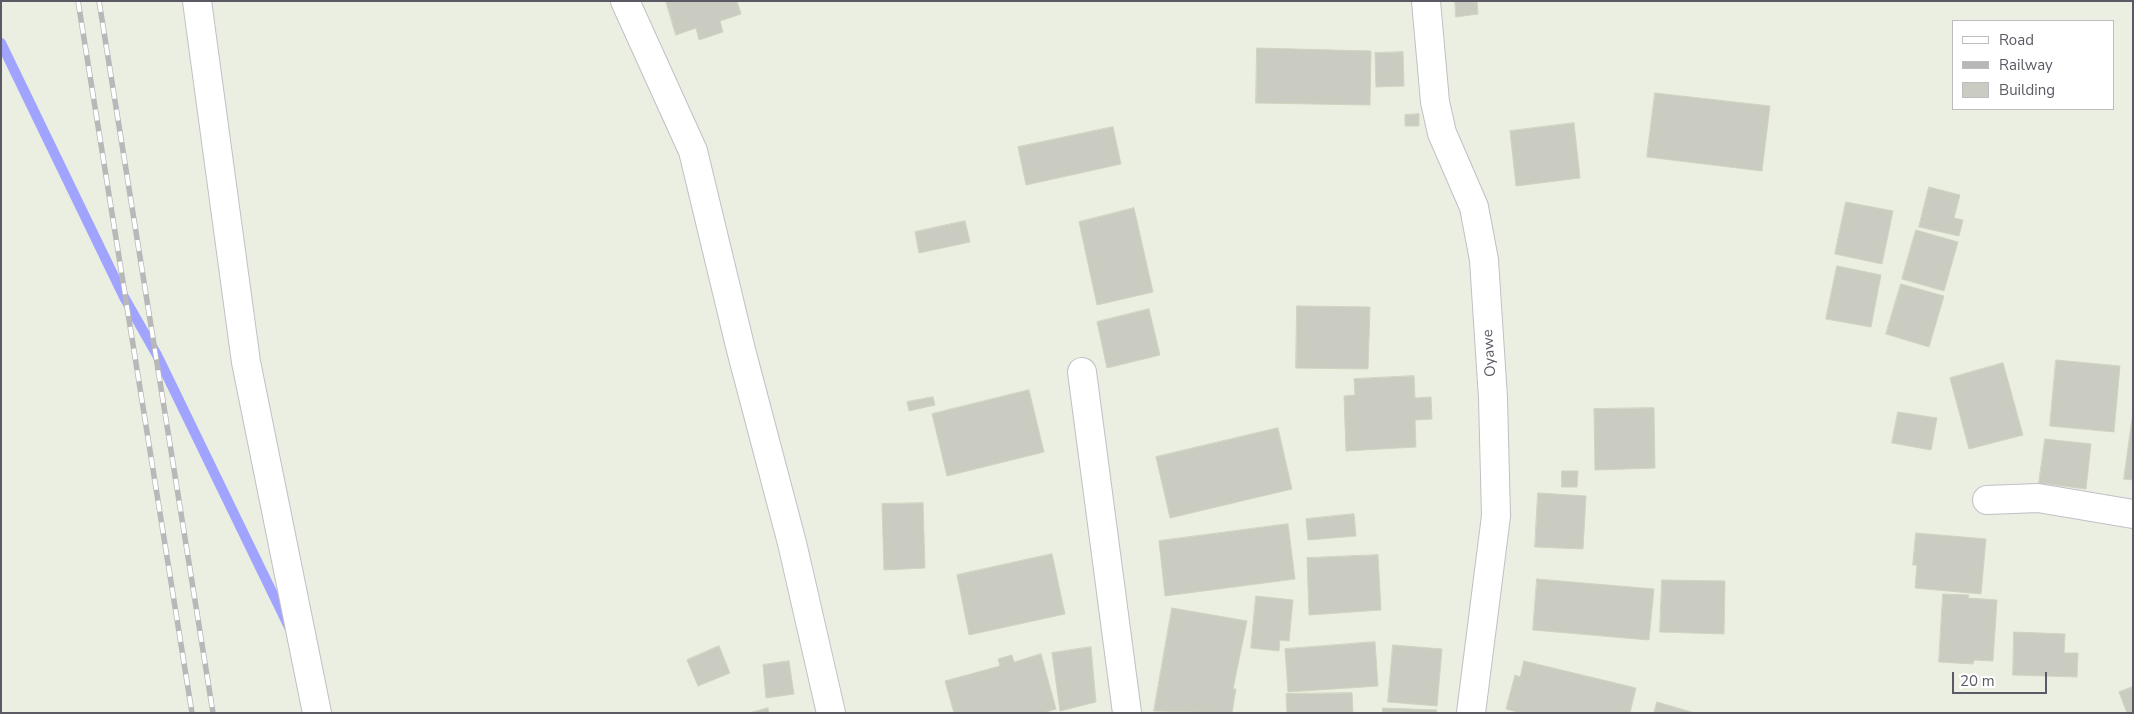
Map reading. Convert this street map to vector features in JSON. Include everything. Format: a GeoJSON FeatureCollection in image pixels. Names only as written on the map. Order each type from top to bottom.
{"type":"FeatureCollection","features":[{"type":"Feature","properties":{"kind":"street"},"geometry":{"type":"LineString","coordinates":[[197,1],[246,362],[317,713]]}},
{"type":"Feature","properties":{"kind":"street"},"geometry":{"type":"LineString","coordinates":[[625,1],[693,151],[741,350],[792,543],[831,713]]}},
{"type":"Feature","properties":{"kind":"street","name":"Oyawe"},"geometry":{"type":"LineString","coordinates":[[1426,1],[1435,102],[1440,125],[1474,207],[1484,260],[1493,398],[1496,516],[1470,713]]}},
{"type":"Feature","properties":{"kind":"street"},"geometry":{"type":"LineString","coordinates":[[1082,372],[1127,713]]}},
{"type":"Feature","properties":{"kind":"street"},"geometry":{"type":"LineString","coordinates":[[1987,500],[2038,498],[2133,514]]}},
{"type":"Feature","properties":{"kind":"building"},"geometry":{"type":"Polygon","coordinates":[[[666,1],[737,1],[741,14],[720,21],[723,32],[699,40],[696,28],[676,35],[666,1]]]}},
{"type":"Feature","properties":{"kind":"building"},"geometry":{"type":"Polygon","coordinates":[[[1455,1],[1477,1],[1478,14],[1456,17],[1455,1]]]}},
{"type":"Feature","properties":{"kind":"building"},"geometry":{"type":"Polygon","coordinates":[[[1257,48],[1371,51],[1370,105],[1256,103],[1257,48]]]}},
{"type":"Feature","properties":{"kind":"building"},"geometry":{"type":"Polygon","coordinates":[[[1403,52],[1404,86],[1376,87],[1375,53],[1403,52]]]}},
{"type":"Feature","properties":{"kind":"building"},"geometry":{"type":"Polygon","coordinates":[[[1655,93],[1770,106],[1762,171],[1647,157],[1655,93]]]}},
{"type":"Feature","properties":{"kind":"building"},"geometry":{"type":"Polygon","coordinates":[[[1419,114],[1419,126],[1405,126],[1405,115],[1419,114]]]}},
{"type":"Feature","properties":{"kind":"building"},"geometry":{"type":"Polygon","coordinates":[[[1574,123],[1580,178],[1516,186],[1510,131],[1574,123]]]}},
{"type":"Feature","properties":{"kind":"building"},"geometry":{"type":"Polygon","coordinates":[[[1113,127],[1121,164],[1026,185],[1018,147],[1113,127]]]}},
{"type":"Feature","properties":{"kind":"building"},"geometry":{"type":"Polygon","coordinates":[[[1929,187],[1960,195],[1954,218],[1963,220],[1959,236],[1919,227],[1929,187]]]}},
{"type":"Feature","properties":{"kind":"building"},"geometry":{"type":"Polygon","coordinates":[[[1846,202],[1893,211],[1882,264],[1835,254],[1846,202]]]}},
{"type":"Feature","properties":{"kind":"building"},"geometry":{"type":"Polygon","coordinates":[[[1134,208],[1153,292],[1097,305],[1079,222],[1134,208]]]}},
{"type":"Feature","properties":{"kind":"building"},"geometry":{"type":"Polygon","coordinates":[[[965,221],[970,242],[919,253],[915,232],[965,221]]]}},
{"type":"Feature","properties":{"kind":"building"},"geometry":{"type":"Polygon","coordinates":[[[1916,230],[1958,242],[1944,291],[1902,279],[1916,230]]]}},
{"type":"Feature","properties":{"kind":"building"},"geometry":{"type":"Polygon","coordinates":[[[1837,266],[1881,275],[1871,327],[1826,319],[1837,266]]]}},
{"type":"Feature","properties":{"kind":"building"},"geometry":{"type":"Polygon","coordinates":[[[1901,284],[1944,296],[1929,347],[1886,334],[1901,284]]]}},
{"type":"Feature","properties":{"kind":"building"},"geometry":{"type":"Polygon","coordinates":[[[1297,306],[1370,307],[1368,369],[1296,368],[1297,306]]]}},
{"type":"Feature","properties":{"kind":"building"},"geometry":{"type":"Polygon","coordinates":[[[1149,309],[1160,355],[1107,368],[1097,322],[1149,309]]]}},
{"type":"Feature","properties":{"kind":"building"},"geometry":{"type":"Polygon","coordinates":[[[2056,360],[2120,366],[2114,432],[2050,426],[2056,360]]]}},
{"type":"Feature","properties":{"kind":"building"},"geometry":{"type":"Polygon","coordinates":[[[2003,363],[2023,435],[1969,449],[1950,378],[2003,363]]]}},
{"type":"Feature","properties":{"kind":"building"},"geometry":{"type":"Polygon","coordinates":[[[1414,376],[1415,398],[1431,397],[1432,419],[1415,420],[1416,447],[1346,451],[1344,396],[1355,395],[1354,379],[1414,376]]]}},
{"type":"Feature","properties":{"kind":"building"},"geometry":{"type":"Polygon","coordinates":[[[1029,390],[1044,452],[947,476],[932,414],[1029,390]]]}},
{"type":"Feature","properties":{"kind":"building"},"geometry":{"type":"Polygon","coordinates":[[[933,397],[935,405],[909,411],[907,402],[933,397]]]}},
{"type":"Feature","properties":{"kind":"building"},"geometry":{"type":"Polygon","coordinates":[[[1654,408],[1655,468],[1595,470],[1594,409],[1654,408]]]}},
{"type":"Feature","properties":{"kind":"building"},"geometry":{"type":"Polygon","coordinates":[[[1898,412],[1937,418],[1931,450],[1892,443],[1898,412]]]}},
{"type":"Feature","properties":{"kind":"building"},"geometry":{"type":"Polygon","coordinates":[[[2133,412],[2133,480],[2124,479],[2133,412]]]}},
{"type":"Feature","properties":{"kind":"building"},"geometry":{"type":"Polygon","coordinates":[[[1278,428],[1292,489],[1170,518],[1156,457],[1278,428]]]}},
{"type":"Feature","properties":{"kind":"building"},"geometry":{"type":"Polygon","coordinates":[[[2045,439],[2091,444],[2086,489],[2039,483],[2045,439]]]}},
{"type":"Feature","properties":{"kind":"building"},"geometry":{"type":"Polygon","coordinates":[[[1562,471],[1578,471],[1577,487],[1562,487],[1562,471]]]}},
{"type":"Feature","properties":{"kind":"building"},"geometry":{"type":"Polygon","coordinates":[[[1538,493],[1586,496],[1583,549],[1535,547],[1538,493]]]}},
{"type":"Feature","properties":{"kind":"building"},"geometry":{"type":"Polygon","coordinates":[[[923,503],[925,568],[884,570],[882,504],[923,503]]]}},
{"type":"Feature","properties":{"kind":"building"},"geometry":{"type":"Polygon","coordinates":[[[1354,514],[1356,536],[1308,540],[1306,519],[1354,514]]]}},
{"type":"Feature","properties":{"kind":"building"},"geometry":{"type":"Polygon","coordinates":[[[1288,524],[1295,579],[1165,596],[1159,541],[1288,524]]]}},
{"type":"Feature","properties":{"kind":"building"},"geometry":{"type":"Polygon","coordinates":[[[1916,533],[1986,539],[1981,594],[1915,588],[1917,565],[1913,565],[1916,533]]]}},
{"type":"Feature","properties":{"kind":"building"},"geometry":{"type":"Polygon","coordinates":[[[1052,554],[1065,614],[969,635],[957,575],[1052,554]]]}},
{"type":"Feature","properties":{"kind":"building"},"geometry":{"type":"Polygon","coordinates":[[[1378,555],[1381,610],[1309,615],[1307,558],[1378,555]]]}},
{"type":"Feature","properties":{"kind":"building"},"geometry":{"type":"Polygon","coordinates":[[[1537,579],[1654,589],[1649,640],[1533,630],[1537,579]]]}},
{"type":"Feature","properties":{"kind":"building"},"geometry":{"type":"Polygon","coordinates":[[[1662,580],[1725,581],[1724,634],[1660,632],[1662,580]]]}},
{"type":"Feature","properties":{"kind":"building"},"geometry":{"type":"Polygon","coordinates":[[[1943,594],[1969,595],[1968,598],[1997,600],[1993,661],[1974,660],[1973,664],[1939,662],[1943,594]]]}},
{"type":"Feature","properties":{"kind":"building"},"geometry":{"type":"Polygon","coordinates":[[[1256,596],[1293,600],[1289,641],[1280,640],[1279,651],[1251,648],[1256,596]]]}},
{"type":"Feature","properties":{"kind":"building"},"geometry":{"type":"Polygon","coordinates":[[[1172,608],[1247,621],[1233,689],[1236,689],[1232,713],[1154,711],[1172,608]]]}},
{"type":"Feature","properties":{"kind":"building"},"geometry":{"type":"Polygon","coordinates":[[[2014,632],[2065,634],[2064,653],[2078,653],[2077,677],[2013,675],[2014,632]]]}},
{"type":"Feature","properties":{"kind":"building"},"geometry":{"type":"Polygon","coordinates":[[[1375,642],[1378,686],[1288,692],[1285,649],[1375,642]]]}},
{"type":"Feature","properties":{"kind":"building"},"geometry":{"type":"Polygon","coordinates":[[[1393,645],[1442,649],[1437,706],[1388,702],[1393,645]]]}},
{"type":"Feature","properties":{"kind":"building"},"geometry":{"type":"Polygon","coordinates":[[[719,646],[730,673],[698,686],[687,660],[719,646]]]}},
{"type":"Feature","properties":{"kind":"building"},"geometry":{"type":"Polygon","coordinates":[[[1091,647],[1096,702],[1060,711],[1052,653],[1091,647]]]}},
{"type":"Feature","properties":{"kind":"building"},"geometry":{"type":"Polygon","coordinates":[[[1041,654],[1056,709],[1043,713],[954,713],[945,681],[1000,666],[998,659],[1012,655],[1014,662],[1041,654]]]}},
{"type":"Feature","properties":{"kind":"building"},"geometry":{"type":"Polygon","coordinates":[[[789,661],[794,694],[766,698],[763,665],[789,661]]]}},
{"type":"Feature","properties":{"kind":"building"},"geometry":{"type":"Polygon","coordinates":[[[1524,661],[1636,688],[1630,713],[1521,713],[1506,709],[1515,675],[1520,677],[1524,661]]]}},
{"type":"Feature","properties":{"kind":"building"},"geometry":{"type":"Polygon","coordinates":[[[2133,687],[2133,713],[2127,713],[2119,692],[2133,687]]]}},
{"type":"Feature","properties":{"kind":"building"},"geometry":{"type":"Polygon","coordinates":[[[1352,693],[1353,713],[1287,713],[1286,694],[1352,693]]]}},
{"type":"Feature","properties":{"kind":"building"},"geometry":{"type":"Polygon","coordinates":[[[1657,702],[1695,713],[1654,713],[1657,702]]]}},
{"type":"Feature","properties":{"kind":"building"},"geometry":{"type":"Polygon","coordinates":[[[768,708],[769,713],[750,713],[768,708]]]}},
{"type":"Feature","properties":{"kind":"building"},"geometry":{"type":"Polygon","coordinates":[[[1383,708],[1437,710],[1436,713],[1383,713],[1383,708]]]}},
{"type":"Feature","properties":{"kind":"waterway"},"geometry":{"type":"LineString","coordinates":[[1,43],[124,297],[157,355],[289,627]]}},
{"type":"Feature","properties":{"kind":"railway"},"geometry":{"type":"LineString","coordinates":[[78,1],[192,713]]}},
{"type":"Feature","properties":{"kind":"railway"},"geometry":{"type":"LineString","coordinates":[[99,1],[213,713]]}}]}
